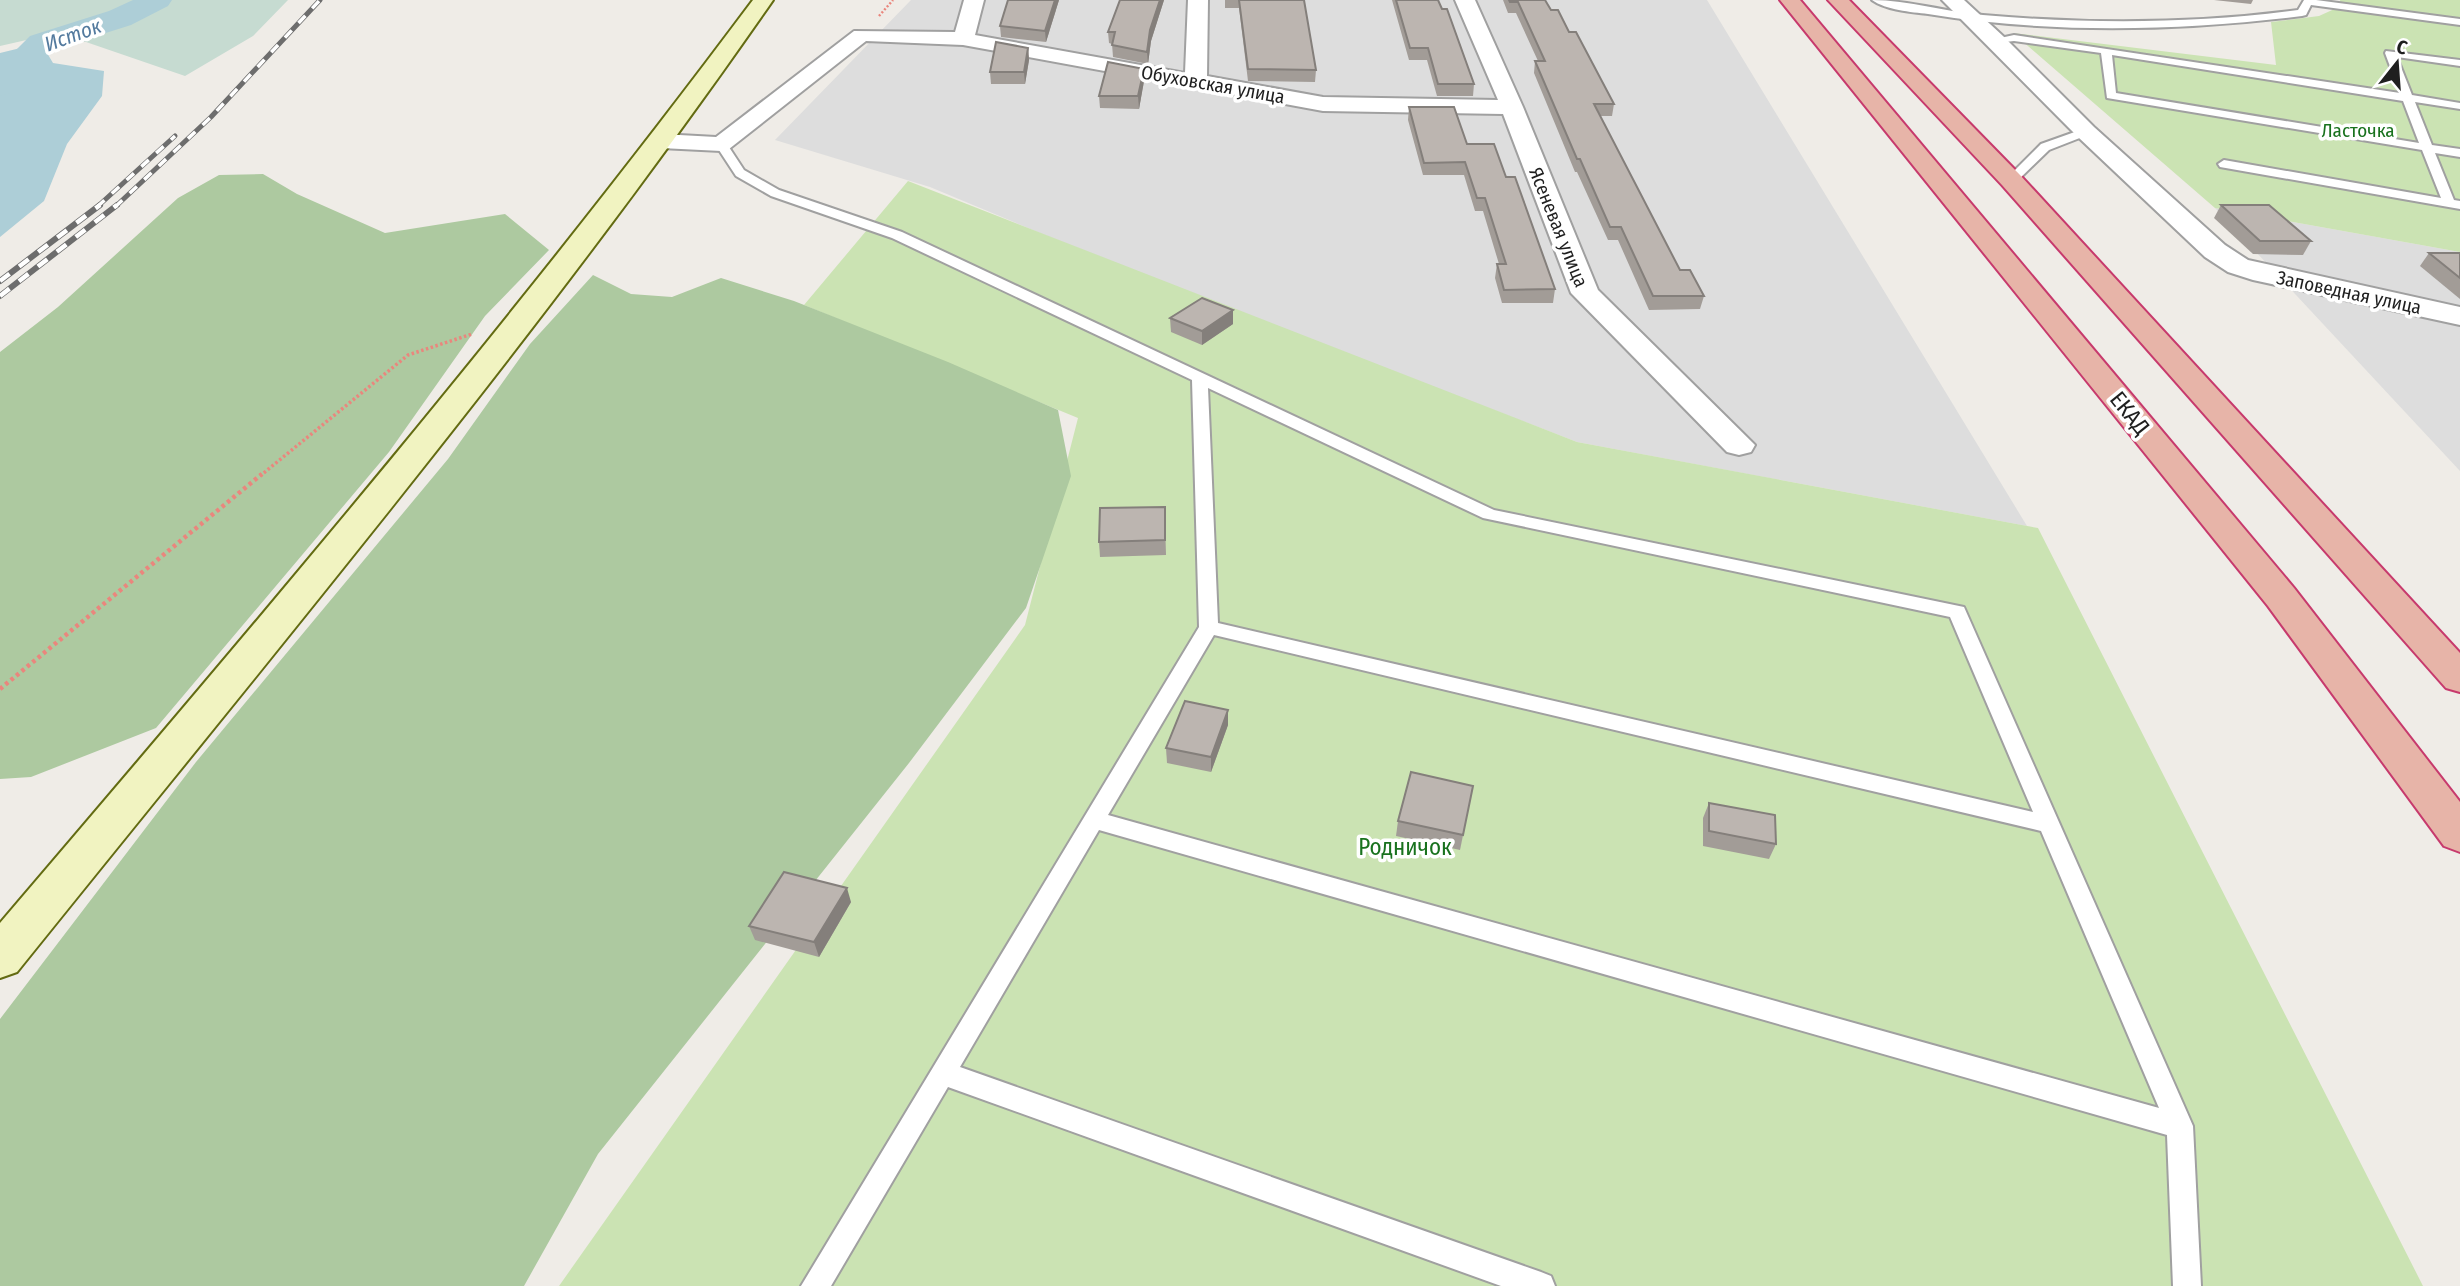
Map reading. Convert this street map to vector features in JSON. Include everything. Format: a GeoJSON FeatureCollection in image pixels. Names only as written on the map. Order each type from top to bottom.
{"type":"FeatureCollection","features":[{"type":"Feature","properties":{"kind":"highway","name":"ЕКАД"},"geometry":{"type":"LineString","coordinates":[[1790,0],[2272,586],[2460,834]]}},
{"type":"Feature","properties":{"kind":"highway"},"geometry":{"type":"LineString","coordinates":[[1838,0],[2011,180],[2460,678]]}},
{"type":"Feature","properties":{"kind":"main road"},"geometry":{"type":"LineString","coordinates":[[0,957],[435,432],[662,141],[763,0]]}},
{"type":"Feature","properties":{"kind":"street"},"geometry":{"type":"LineString","coordinates":[[963,38],[974,0]]}},
{"type":"Feature","properties":{"kind":"street"},"geometry":{"type":"LineString","coordinates":[[1196,82],[1198,0]]}},
{"type":"Feature","properties":{"kind":"street","name":"Ясеневая улица"},"geometry":{"type":"LineString","coordinates":[[1465,0],[1512,107],[1585,293],[1740,445]]}},
{"type":"Feature","properties":{"kind":"street","name":"Заповедная улица"},"geometry":{"type":"LineString","coordinates":[[1952,0],[1996,40],[2086,132],[2215,251],[2238,266],[2263,274],[2460,316]]}},
{"type":"Feature","properties":{"kind":"street","name":"Обуховская улица"},"geometry":{"type":"LineString","coordinates":[[721,144],[861,34],[963,38],[1324,104],[1512,107]]}},
{"type":"Feature","properties":{"kind":"street"},"geometry":{"type":"LineString","coordinates":[[662,141],[721,144]]}},
{"type":"Feature","properties":{"kind":"lane"},"geometry":{"type":"LineString","coordinates":[[1877,0],[1920,12],[1971,19],[2140,26],[2237,22],[2302,13],[2309,1],[2460,22]]}},
{"type":"Feature","properties":{"kind":"lane"},"geometry":{"type":"LineString","coordinates":[[1996,40],[2014,38],[2106,51],[2460,106]]}},
{"type":"Feature","properties":{"kind":"lane"},"geometry":{"type":"LineString","coordinates":[[2106,51],[2112,96],[2460,153]]}},
{"type":"Feature","properties":{"kind":"lane"},"geometry":{"type":"LineString","coordinates":[[2454,204],[2390,53],[2460,64]]}},
{"type":"Feature","properties":{"kind":"lane"},"geometry":{"type":"LineString","coordinates":[[2011,180],[2045,147],[2086,132]]}},
{"type":"Feature","properties":{"kind":"lane"},"geometry":{"type":"LineString","coordinates":[[721,144],[740,173],[775,193],[897,235],[1489,514],[1957,612],[2180,1126],[2187,1286]]}},
{"type":"Feature","properties":{"kind":"lane"},"geometry":{"type":"LineString","coordinates":[[2224,164],[2454,204]]}},
{"type":"Feature","properties":{"kind":"lane"},"geometry":{"type":"LineString","coordinates":[[815,1286],[1209,627],[1200,378]]}},
{"type":"Feature","properties":{"kind":"lane"},"geometry":{"type":"LineString","coordinates":[[1209,627],[2049,824]]}},
{"type":"Feature","properties":{"kind":"lane"},"geometry":{"type":"LineString","coordinates":[[1094,820],[2180,1126]]}},
{"type":"Feature","properties":{"kind":"lane"},"geometry":{"type":"LineString","coordinates":[[942,1073],[1541,1286]]}},
{"type":"Feature","properties":{"kind":"path"},"geometry":{"type":"LineString","coordinates":[[0,689],[408,355],[523,317]]}},
{"type":"Feature","properties":{"kind":"shaded area"},"geometry":{"type":"Polygon","coordinates":[[[911,0],[1707,0],[2027,526],[1577,442],[1109,262],[930,187],[775,140],[911,0]]]}},
{"type":"Feature","properties":{"kind":"shaded area"},"geometry":{"type":"Polygon","coordinates":[[[2215,208],[2460,252],[2460,471],[2215,208]]]}},
{"type":"Feature","properties":{"kind":"green space"},"geometry":{"type":"Polygon","coordinates":[[[0,0],[288,0],[253,36],[185,76],[86,42],[44,36],[0,46],[0,0]]]}},
{"type":"Feature","properties":{"kind":"green space","name":"Ласточка"},"geometry":{"type":"Polygon","coordinates":[[[2340,0],[2460,0],[2460,252],[2215,208],[2013,33],[2276,65],[2271,22],[2319,16],[2341,6],[2340,0]]]}},
{"type":"Feature","properties":{"kind":"green space"},"geometry":{"type":"Polygon","coordinates":[[[263,174],[297,194],[385,233],[505,214],[549,250],[485,316],[389,452],[156,728],[31,777],[0,779],[0,352],[58,307],[178,198],[219,175],[263,174]]]}},
{"type":"Feature","properties":{"kind":"green space","name":"Родничок"},"geometry":{"type":"Polygon","coordinates":[[[908,181],[1577,442],[2038,528],[2423,1286],[559,1286],[1025,625],[1078,418],[804,305],[908,181]]]}},
{"type":"Feature","properties":{"kind":"green space"},"geometry":{"type":"Polygon","coordinates":[[[593,275],[631,294],[672,297],[721,278],[794,301],[948,362],[1058,410],[1071,476],[1026,608],[909,763],[598,1154],[524,1286],[0,1286],[0,1019],[196,762],[448,459],[530,344],[593,275]]]}},
{"type":"Feature","properties":{"kind":"water"},"geometry":{"type":"Polygon","coordinates":[[[41,43],[53,63],[104,71],[102,96],[67,144],[44,201],[0,237],[0,53],[41,43]]]}},
{"type":"Feature","properties":{"kind":"building"},"geometry":{"type":"Polygon","coordinates":[[[1008,0],[1055,0],[1045,31],[1000,26],[1008,0]]]}},
{"type":"Feature","properties":{"kind":"building"},"geometry":{"type":"Polygon","coordinates":[[[1120,0],[1160,0],[1150,30],[1147,52],[1112,45],[1115,32],[1108,32],[1120,0]]]}},
{"type":"Feature","properties":{"kind":"building"},"geometry":{"type":"Polygon","coordinates":[[[1239,0],[1304,0],[1316,70],[1248,69],[1239,0]]]}},
{"type":"Feature","properties":{"kind":"building"},"geometry":{"type":"Polygon","coordinates":[[[1396,0],[1438,0],[1442,9],[1447,9],[1474,84],[1438,84],[1428,48],[1410,48],[1396,0]]]}},
{"type":"Feature","properties":{"kind":"building"},"geometry":{"type":"Polygon","coordinates":[[[1509,0],[1545,0],[1551,10],[1558,10],[1569,32],[1576,32],[1614,104],[1594,104],[1680,270],[1690,270],[1704,296],[1653,296],[1621,227],[1610,227],[1535,61],[1545,61],[1518,2],[1509,0]]]}},
{"type":"Feature","properties":{"kind":"building"},"geometry":{"type":"Polygon","coordinates":[[[996,42],[1028,48],[1024,72],[990,72],[996,42]]]}},
{"type":"Feature","properties":{"kind":"building"},"geometry":{"type":"Polygon","coordinates":[[[1108,62],[1144,69],[1138,96],[1099,96],[1108,62]]]}},
{"type":"Feature","properties":{"kind":"building"},"geometry":{"type":"Polygon","coordinates":[[[1409,107],[1454,107],[1467,144],[1494,144],[1506,177],[1515,177],[1555,289],[1504,290],[1497,264],[1506,264],[1485,198],[1477,198],[1465,162],[1424,163],[1409,107]]]}},
{"type":"Feature","properties":{"kind":"building"},"geometry":{"type":"Polygon","coordinates":[[[2221,205],[2269,205],[2311,241],[2260,241],[2221,205]]]}},
{"type":"Feature","properties":{"kind":"building"},"geometry":{"type":"Polygon","coordinates":[[[2429,253],[2460,253],[2460,278],[2429,253]]]}},
{"type":"Feature","properties":{"kind":"building"},"geometry":{"type":"Polygon","coordinates":[[[1202,298],[1233,310],[1202,331],[1170,318],[1202,298]]]}},
{"type":"Feature","properties":{"kind":"building"},"geometry":{"type":"Polygon","coordinates":[[[1165,507],[1165,540],[1099,542],[1100,508],[1165,507]]]}},
{"type":"Feature","properties":{"kind":"building"},"geometry":{"type":"Polygon","coordinates":[[[1185,701],[1228,710],[1211,757],[1166,748],[1185,701]]]}},
{"type":"Feature","properties":{"kind":"building"},"geometry":{"type":"Polygon","coordinates":[[[1411,772],[1473,786],[1463,835],[1398,821],[1411,772]]]}},
{"type":"Feature","properties":{"kind":"building"},"geometry":{"type":"Polygon","coordinates":[[[1709,803],[1775,815],[1776,844],[1709,831],[1709,803]]]}},
{"type":"Feature","properties":{"kind":"building"},"geometry":{"type":"Polygon","coordinates":[[[784,872],[847,888],[814,942],[749,926],[784,872]]]}},
{"type":"Feature","properties":{"kind":"waterway","name":"Исток"},"geometry":{"type":"LineString","coordinates":[[0,86],[41,43],[120,18],[157,0]]}},
{"type":"Feature","properties":{"kind":"railway"},"geometry":{"type":"LineString","coordinates":[[115,207],[211,117],[320,0]]}},
{"type":"Feature","properties":{"kind":"railway"},"geometry":{"type":"LineString","coordinates":[[97,207],[175,136]]}},
{"type":"Feature","properties":{"kind":"railway"},"geometry":{"type":"LineString","coordinates":[[0,281],[100,205]]}},
{"type":"Feature","properties":{"kind":"railway"},"geometry":{"type":"LineString","coordinates":[[0,296],[117,205]]}}]}
